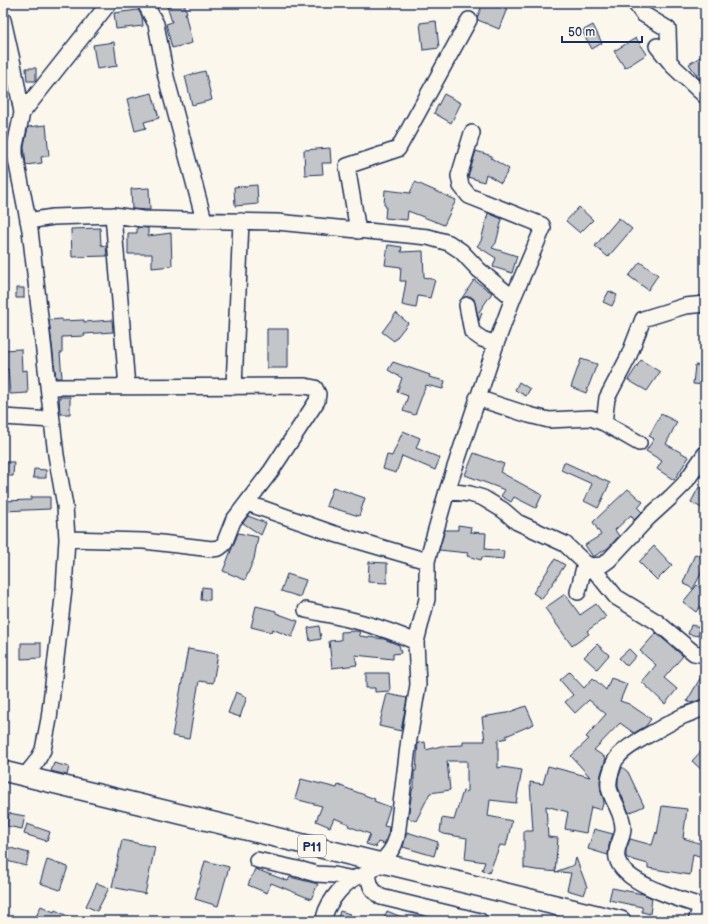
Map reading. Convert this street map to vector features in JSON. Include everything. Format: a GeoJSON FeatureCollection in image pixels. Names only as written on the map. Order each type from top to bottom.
{"type":"FeatureCollection","features":[{"type":"Feature","properties":{"kind":"main road","name":"P11"},"geometry":{"type":"LineString","coordinates":[[3,770],[375,868],[621,921]]}},
{"type":"Feature","properties":{"kind":"street"},"geometry":{"type":"LineString","coordinates":[[22,113],[109,3]]}},
{"type":"Feature","properties":{"kind":"street"},"geometry":{"type":"LineString","coordinates":[[145,3],[156,24],[166,77],[204,220]]}},
{"type":"Feature","properties":{"kind":"street"},"geometry":{"type":"LineString","coordinates":[[635,3],[643,14],[668,29],[669,61]]}},
{"type":"Feature","properties":{"kind":"street"},"geometry":{"type":"LineString","coordinates":[[3,20],[22,113],[15,146],[28,221],[56,455],[65,506],[67,539],[64,589],[49,719],[42,750],[37,761],[25,776]]}},
{"type":"Feature","properties":{"kind":"street"},"geometry":{"type":"LineString","coordinates":[[358,231],[347,166],[398,149],[469,20]]}},
{"type":"Feature","properties":{"kind":"street"},"geometry":{"type":"LineString","coordinates":[[656,46],[669,61],[705,96]]}},
{"type":"Feature","properties":{"kind":"street"},"geometry":{"type":"LineString","coordinates":[[324,921],[331,901],[353,879],[375,868],[394,847],[397,836],[409,739],[418,685],[416,642],[426,599],[427,561],[447,491],[477,398],[513,298],[543,228],[542,225],[469,196],[461,186],[459,176],[472,133]]}},
{"type":"Feature","properties":{"kind":"street"},"geometry":{"type":"LineString","coordinates":[[28,221],[53,217],[113,215],[142,219],[276,222],[428,238],[449,244],[461,251],[479,270],[513,298]]}},
{"type":"Feature","properties":{"kind":"street"},"geometry":{"type":"LineString","coordinates":[[113,215],[126,387]]}},
{"type":"Feature","properties":{"kind":"street"},"geometry":{"type":"LineString","coordinates":[[234,387],[240,221]]}},
{"type":"Feature","properties":{"kind":"street"},"geometry":{"type":"LineString","coordinates":[[604,423],[607,398],[628,358],[643,319],[685,306],[705,304]]}},
{"type":"Feature","properties":{"kind":"street"},"geometry":{"type":"LineString","coordinates":[[467,305],[472,332],[482,339],[496,344]]}},
{"type":"Feature","properties":{"kind":"street"},"geometry":{"type":"LineString","coordinates":[[48,387],[305,386],[315,388],[318,394],[316,401],[271,471],[233,521],[224,544],[219,548],[212,549],[144,541],[67,539]]}},
{"type":"Feature","properties":{"kind":"street"},"geometry":{"type":"LineString","coordinates":[[477,398],[512,410],[549,420],[591,418],[604,423],[639,443]]}},
{"type":"Feature","properties":{"kind":"street"},"geometry":{"type":"LineString","coordinates":[[3,417],[52,420]]}},
{"type":"Feature","properties":{"kind":"street"},"geometry":{"type":"LineString","coordinates":[[588,564],[602,565],[609,560],[648,518],[671,498],[684,484],[705,454]]}},
{"type":"Feature","properties":{"kind":"street"},"geometry":{"type":"LineString","coordinates":[[447,491],[470,494],[483,498],[503,510],[517,522],[565,544],[588,564],[616,597],[657,622],[694,654],[705,655]]}},
{"type":"Feature","properties":{"kind":"street"},"geometry":{"type":"LineString","coordinates":[[247,503],[335,534],[427,561]]}},
{"type":"Feature","properties":{"kind":"street"},"geometry":{"type":"LineString","coordinates":[[578,592],[588,564]]}},
{"type":"Feature","properties":{"kind":"street"},"geometry":{"type":"LineString","coordinates":[[306,610],[354,620],[397,633],[416,642]]}},
{"type":"Feature","properties":{"kind":"street"},"geometry":{"type":"LineString","coordinates":[[696,921],[703,900],[658,892],[634,879],[622,868],[617,859],[616,850],[623,835],[624,828],[621,816],[608,789],[608,779],[616,758],[632,745],[684,716],[705,707]]}},
{"type":"Feature","properties":{"kind":"street"},"geometry":{"type":"LineString","coordinates":[[257,860],[316,874],[334,875],[353,879]]}},
{"type":"Feature","properties":{"kind":"street"},"geometry":{"type":"LineString","coordinates":[[375,868],[369,884],[372,890],[381,897],[480,921]]}},
{"type":"Feature","properties":{"kind":"building"},"geometry":{"type":"Polygon","coordinates":[[[166,3],[184,3],[192,43],[172,48],[166,24],[172,22],[166,3]]]}},
{"type":"Feature","properties":{"kind":"building"},"geometry":{"type":"Polygon","coordinates":[[[483,3],[509,3],[499,29],[478,20],[477,18],[483,3]]]}},
{"type":"Feature","properties":{"kind":"building"},"geometry":{"type":"Polygon","coordinates":[[[138,10],[142,16],[143,26],[116,29],[114,13],[138,10]]]}},
{"type":"Feature","properties":{"kind":"building"},"geometry":{"type":"Polygon","coordinates":[[[436,21],[439,48],[423,50],[420,23],[436,21]]]}},
{"type":"Feature","properties":{"kind":"building"},"geometry":{"type":"Polygon","coordinates":[[[593,25],[602,43],[592,49],[582,31],[593,25]]]}},
{"type":"Feature","properties":{"kind":"building"},"geometry":{"type":"Polygon","coordinates":[[[636,38],[647,54],[625,68],[614,51],[636,38]]]}},
{"type":"Feature","properties":{"kind":"building"},"geometry":{"type":"Polygon","coordinates":[[[114,42],[117,66],[97,69],[93,45],[114,42]]]}},
{"type":"Feature","properties":{"kind":"building"},"geometry":{"type":"Polygon","coordinates":[[[705,54],[705,84],[689,64],[705,54]]]}},
{"type":"Feature","properties":{"kind":"building"},"geometry":{"type":"Polygon","coordinates":[[[26,68],[36,68],[36,81],[27,81],[26,68]]]}},
{"type":"Feature","properties":{"kind":"building"},"geometry":{"type":"Polygon","coordinates":[[[205,71],[212,100],[192,105],[185,76],[205,71]]]}},
{"type":"Feature","properties":{"kind":"building"},"geometry":{"type":"Polygon","coordinates":[[[152,93],[159,118],[144,122],[146,128],[135,131],[127,99],[152,93]]]}},
{"type":"Feature","properties":{"kind":"building"},"geometry":{"type":"Polygon","coordinates":[[[444,94],[461,103],[451,123],[434,113],[444,94]]]}},
{"type":"Feature","properties":{"kind":"building"},"geometry":{"type":"Polygon","coordinates":[[[46,125],[49,156],[41,157],[42,163],[26,165],[24,147],[28,127],[46,125]]]}},
{"type":"Feature","properties":{"kind":"building"},"geometry":{"type":"Polygon","coordinates":[[[330,148],[331,163],[322,163],[323,174],[305,175],[304,150],[330,148]]]}},
{"type":"Feature","properties":{"kind":"building"},"geometry":{"type":"Polygon","coordinates":[[[476,151],[492,156],[491,158],[509,169],[501,183],[486,174],[484,182],[468,177],[476,151]]]}},
{"type":"Feature","properties":{"kind":"building"},"geometry":{"type":"Polygon","coordinates":[[[415,182],[456,200],[444,225],[408,211],[407,220],[385,218],[385,190],[410,193],[415,182]]]}},
{"type":"Feature","properties":{"kind":"building"},"geometry":{"type":"Polygon","coordinates":[[[257,185],[258,204],[235,206],[234,187],[257,185]]]}},
{"type":"Feature","properties":{"kind":"building"},"geometry":{"type":"Polygon","coordinates":[[[149,188],[150,210],[132,209],[131,189],[149,188]]]}},
{"type":"Feature","properties":{"kind":"building"},"geometry":{"type":"Polygon","coordinates":[[[579,207],[593,220],[580,233],[566,221],[579,207]]]}},
{"type":"Feature","properties":{"kind":"building"},"geometry":{"type":"Polygon","coordinates":[[[488,213],[502,219],[496,243],[492,248],[517,256],[512,273],[493,267],[496,258],[477,246],[481,241],[488,213]]]}},
{"type":"Feature","properties":{"kind":"building"},"geometry":{"type":"Polygon","coordinates":[[[619,218],[632,229],[608,257],[595,246],[619,218]]]}},
{"type":"Feature","properties":{"kind":"building"},"geometry":{"type":"Polygon","coordinates":[[[137,227],[148,228],[148,236],[171,233],[172,266],[152,268],[152,254],[128,254],[128,233],[137,233],[137,227]]]}},
{"type":"Feature","properties":{"kind":"building"},"geometry":{"type":"Polygon","coordinates":[[[100,228],[101,245],[106,246],[107,256],[72,257],[71,229],[100,228]]]}},
{"type":"Feature","properties":{"kind":"building"},"geometry":{"type":"Polygon","coordinates":[[[388,245],[402,247],[401,252],[423,251],[424,277],[435,280],[430,298],[418,296],[416,308],[402,305],[406,281],[400,281],[401,267],[385,265],[388,245]]]}},
{"type":"Feature","properties":{"kind":"building"},"geometry":{"type":"Polygon","coordinates":[[[640,262],[658,275],[648,290],[629,276],[640,262]]]}},
{"type":"Feature","properties":{"kind":"building"},"geometry":{"type":"Polygon","coordinates":[[[474,280],[492,293],[479,312],[482,313],[479,321],[474,299],[470,296],[462,298],[474,280]]]}},
{"type":"Feature","properties":{"kind":"building"},"geometry":{"type":"Polygon","coordinates":[[[16,288],[24,288],[24,298],[16,298],[16,288]]]}},
{"type":"Feature","properties":{"kind":"building"},"geometry":{"type":"Polygon","coordinates":[[[609,291],[617,295],[612,306],[603,302],[609,291]]]}},
{"type":"Feature","properties":{"kind":"building"},"geometry":{"type":"Polygon","coordinates":[[[396,313],[408,323],[394,341],[382,332],[396,313]]]}},
{"type":"Feature","properties":{"kind":"building"},"geometry":{"type":"Polygon","coordinates":[[[62,319],[62,321],[84,320],[84,322],[112,320],[113,332],[84,334],[85,336],[62,337],[62,353],[60,353],[62,378],[56,378],[49,320],[62,319]]]}},
{"type":"Feature","properties":{"kind":"building"},"geometry":{"type":"Polygon","coordinates":[[[267,329],[288,329],[288,368],[267,368],[267,329]]]}},
{"type":"Feature","properties":{"kind":"building"},"geometry":{"type":"Polygon","coordinates":[[[21,349],[22,371],[27,370],[28,393],[10,394],[8,369],[3,369],[3,350],[21,349]]]}},
{"type":"Feature","properties":{"kind":"building"},"geometry":{"type":"Polygon","coordinates":[[[581,359],[597,364],[586,393],[571,387],[581,359]]]}},
{"type":"Feature","properties":{"kind":"building"},"geometry":{"type":"Polygon","coordinates":[[[641,360],[660,372],[647,391],[628,380],[641,360]]]}},
{"type":"Feature","properties":{"kind":"building"},"geometry":{"type":"Polygon","coordinates":[[[393,362],[430,375],[429,377],[445,381],[443,389],[426,385],[415,415],[403,411],[408,396],[397,392],[402,378],[388,370],[393,362]]]}},
{"type":"Feature","properties":{"kind":"building"},"geometry":{"type":"Polygon","coordinates":[[[695,365],[705,366],[705,385],[693,384],[695,365]]]}},
{"type":"Feature","properties":{"kind":"building"},"geometry":{"type":"Polygon","coordinates":[[[519,382],[530,389],[526,396],[515,390],[519,382]]]}},
{"type":"Feature","properties":{"kind":"building"},"geometry":{"type":"Polygon","coordinates":[[[59,397],[70,397],[70,414],[60,414],[59,397]]]}},
{"type":"Feature","properties":{"kind":"building"},"geometry":{"type":"Polygon","coordinates":[[[661,414],[677,422],[666,444],[689,457],[674,480],[657,469],[662,461],[646,451],[654,439],[649,436],[661,414]]]}},
{"type":"Feature","properties":{"kind":"building"},"geometry":{"type":"Polygon","coordinates":[[[403,431],[420,438],[416,448],[440,458],[435,470],[402,456],[396,473],[383,469],[387,455],[392,456],[403,431]]]}},
{"type":"Feature","properties":{"kind":"building"},"geometry":{"type":"Polygon","coordinates":[[[474,453],[504,464],[500,472],[542,495],[536,508],[514,497],[511,502],[501,496],[505,490],[465,475],[474,453]]]}},
{"type":"Feature","properties":{"kind":"building"},"geometry":{"type":"Polygon","coordinates":[[[3,462],[14,462],[13,476],[3,476],[3,462]]]}},
{"type":"Feature","properties":{"kind":"building"},"geometry":{"type":"Polygon","coordinates":[[[564,462],[610,483],[598,508],[584,501],[592,484],[561,470],[564,462]]]}},
{"type":"Feature","properties":{"kind":"building"},"geometry":{"type":"Polygon","coordinates":[[[34,469],[46,470],[46,478],[33,478],[34,469]]]}},
{"type":"Feature","properties":{"kind":"building"},"geometry":{"type":"Polygon","coordinates":[[[333,487],[365,498],[359,516],[326,506],[333,487]]]}},
{"type":"Feature","properties":{"kind":"building"},"geometry":{"type":"Polygon","coordinates":[[[699,487],[705,490],[705,510],[691,502],[699,487]]]}},
{"type":"Feature","properties":{"kind":"building"},"geometry":{"type":"Polygon","coordinates":[[[628,489],[643,502],[638,508],[642,512],[634,520],[631,515],[615,530],[619,536],[608,548],[593,557],[585,545],[601,535],[593,522],[628,489]]]}},
{"type":"Feature","properties":{"kind":"building"},"geometry":{"type":"Polygon","coordinates":[[[31,497],[50,497],[50,509],[3,511],[3,501],[31,500],[31,497]]]}},
{"type":"Feature","properties":{"kind":"building"},"geometry":{"type":"Polygon","coordinates":[[[248,516],[266,523],[261,535],[243,523],[248,516]]]}},
{"type":"Feature","properties":{"kind":"building"},"geometry":{"type":"Polygon","coordinates":[[[458,525],[471,527],[470,532],[486,533],[485,549],[504,551],[503,559],[482,557],[481,560],[467,556],[468,553],[439,550],[445,530],[458,530],[458,525]]]}},
{"type":"Feature","properties":{"kind":"building"},"geometry":{"type":"Polygon","coordinates":[[[238,533],[258,537],[254,559],[245,580],[223,571],[238,533]]]}},
{"type":"Feature","properties":{"kind":"building"},"geometry":{"type":"Polygon","coordinates":[[[654,546],[672,565],[657,580],[639,562],[654,546]]]}},
{"type":"Feature","properties":{"kind":"building"},"geometry":{"type":"Polygon","coordinates":[[[695,554],[705,558],[705,566],[693,589],[683,583],[695,554]]]}},
{"type":"Feature","properties":{"kind":"building"},"geometry":{"type":"Polygon","coordinates":[[[555,559],[565,565],[542,599],[533,593],[555,559]]]}},
{"type":"Feature","properties":{"kind":"building"},"geometry":{"type":"Polygon","coordinates":[[[369,562],[387,563],[387,583],[368,582],[369,562]]]}},
{"type":"Feature","properties":{"kind":"building"},"geometry":{"type":"Polygon","coordinates":[[[287,574],[306,580],[300,597],[281,591],[287,574]]]}},
{"type":"Feature","properties":{"kind":"building"},"geometry":{"type":"Polygon","coordinates":[[[697,585],[705,592],[705,601],[696,612],[683,602],[697,585]]]}},
{"type":"Feature","properties":{"kind":"building"},"geometry":{"type":"Polygon","coordinates":[[[202,587],[210,588],[210,600],[201,600],[202,587]]]}},
{"type":"Feature","properties":{"kind":"building"},"geometry":{"type":"Polygon","coordinates":[[[565,594],[580,615],[596,604],[606,617],[587,631],[589,634],[572,646],[545,608],[565,594]]]}},
{"type":"Feature","properties":{"kind":"building"},"geometry":{"type":"Polygon","coordinates":[[[256,606],[276,611],[276,613],[298,621],[292,637],[272,629],[271,632],[251,627],[256,606]]]}},
{"type":"Feature","properties":{"kind":"building"},"geometry":{"type":"Polygon","coordinates":[[[691,625],[700,627],[698,636],[688,634],[691,625]]]}},
{"type":"Feature","properties":{"kind":"building"},"geometry":{"type":"Polygon","coordinates":[[[319,626],[321,639],[310,641],[308,628],[319,626]]]}},
{"type":"Feature","properties":{"kind":"building"},"geometry":{"type":"Polygon","coordinates":[[[359,631],[360,636],[384,639],[399,645],[401,653],[393,654],[393,659],[355,655],[357,665],[332,668],[329,641],[341,640],[341,632],[359,631]]]}},
{"type":"Feature","properties":{"kind":"building"},"geometry":{"type":"Polygon","coordinates":[[[656,633],[683,656],[664,678],[677,689],[665,704],[642,682],[656,665],[640,651],[656,633]]]}},
{"type":"Feature","properties":{"kind":"building"},"geometry":{"type":"Polygon","coordinates":[[[21,643],[41,643],[41,658],[21,659],[21,643]]]}},
{"type":"Feature","properties":{"kind":"building"},"geometry":{"type":"Polygon","coordinates":[[[597,644],[609,655],[597,669],[584,657],[597,644]]]}},
{"type":"Feature","properties":{"kind":"building"},"geometry":{"type":"Polygon","coordinates":[[[188,649],[218,654],[213,683],[199,681],[189,739],[172,736],[188,649]]]}},
{"type":"Feature","properties":{"kind":"building"},"geometry":{"type":"Polygon","coordinates":[[[629,649],[636,656],[627,666],[619,658],[629,649]]]}},
{"type":"Feature","properties":{"kind":"building"},"geometry":{"type":"Polygon","coordinates":[[[705,670],[705,698],[691,703],[687,701],[705,670]]]}},
{"type":"Feature","properties":{"kind":"building"},"geometry":{"type":"Polygon","coordinates":[[[569,672],[584,688],[593,678],[606,690],[611,678],[627,684],[620,701],[629,704],[651,719],[646,726],[634,733],[620,723],[594,750],[606,758],[600,782],[604,801],[601,810],[591,807],[586,833],[565,829],[568,812],[546,806],[548,837],[558,838],[555,872],[524,868],[524,831],[533,831],[530,782],[543,784],[548,766],[590,777],[571,756],[589,739],[586,737],[606,714],[589,700],[575,713],[565,702],[573,695],[560,680],[569,672]]]}},
{"type":"Feature","properties":{"kind":"building"},"geometry":{"type":"Polygon","coordinates":[[[366,673],[389,673],[390,691],[375,692],[375,688],[366,688],[366,673]]]}},
{"type":"Feature","properties":{"kind":"building"},"geometry":{"type":"Polygon","coordinates":[[[236,692],[247,697],[240,717],[228,713],[236,692]]]}},
{"type":"Feature","properties":{"kind":"building"},"geometry":{"type":"Polygon","coordinates":[[[387,694],[407,698],[401,731],[379,726],[387,694]]]}},
{"type":"Feature","properties":{"kind":"building"},"geometry":{"type":"Polygon","coordinates":[[[526,706],[534,724],[506,736],[507,738],[498,740],[498,768],[502,767],[522,770],[516,803],[490,800],[488,816],[512,821],[506,846],[500,845],[489,873],[482,870],[485,862],[465,859],[467,838],[440,832],[442,818],[454,820],[463,791],[467,792],[467,761],[447,761],[450,790],[430,793],[416,821],[408,818],[414,786],[414,771],[416,771],[418,743],[425,742],[426,750],[441,746],[463,745],[463,741],[485,741],[482,717],[507,713],[526,706]]]}},
{"type":"Feature","properties":{"kind":"building"},"geometry":{"type":"Polygon","coordinates":[[[705,747],[705,773],[692,761],[705,747]]]}},
{"type":"Feature","properties":{"kind":"building"},"geometry":{"type":"Polygon","coordinates":[[[54,763],[69,767],[67,775],[51,771],[54,763]]]}},
{"type":"Feature","properties":{"kind":"building"},"geometry":{"type":"Polygon","coordinates":[[[622,767],[628,772],[644,806],[629,813],[618,787],[618,779],[622,767]]]}},
{"type":"Feature","properties":{"kind":"building"},"geometry":{"type":"Polygon","coordinates":[[[301,779],[337,788],[338,785],[375,799],[374,801],[390,807],[384,826],[389,827],[384,844],[378,842],[376,847],[366,844],[370,834],[348,826],[349,824],[334,818],[330,827],[316,821],[322,806],[295,799],[301,779]]]}},
{"type":"Feature","properties":{"kind":"building"},"geometry":{"type":"Polygon","coordinates":[[[662,806],[687,809],[683,838],[705,845],[705,858],[693,854],[690,875],[648,868],[648,864],[627,858],[626,856],[626,850],[630,839],[652,845],[656,832],[657,834],[662,806]]]}},
{"type":"Feature","properties":{"kind":"building"},"geometry":{"type":"Polygon","coordinates":[[[9,813],[25,816],[22,829],[7,826],[9,813]]]}},
{"type":"Feature","properties":{"kind":"building"},"geometry":{"type":"Polygon","coordinates":[[[27,824],[50,832],[47,841],[24,834],[27,824]]]}},
{"type":"Feature","properties":{"kind":"building"},"geometry":{"type":"Polygon","coordinates":[[[594,829],[613,834],[609,845],[608,855],[588,849],[594,829]]]}},
{"type":"Feature","properties":{"kind":"building"},"geometry":{"type":"Polygon","coordinates":[[[407,832],[438,842],[434,856],[403,847],[407,832]]]}},
{"type":"Feature","properties":{"kind":"building"},"geometry":{"type":"Polygon","coordinates":[[[122,840],[155,847],[145,894],[112,887],[122,840]]]}},
{"type":"Feature","properties":{"kind":"building"},"geometry":{"type":"Polygon","coordinates":[[[3,846],[29,853],[26,866],[3,860],[3,846]]]}},
{"type":"Feature","properties":{"kind":"building"},"geometry":{"type":"Polygon","coordinates":[[[576,858],[587,887],[584,895],[567,890],[571,873],[556,872],[574,865],[576,858]]]}},
{"type":"Feature","properties":{"kind":"building"},"geometry":{"type":"Polygon","coordinates":[[[47,860],[68,867],[60,890],[40,883],[47,860]]]}},
{"type":"Feature","properties":{"kind":"building"},"geometry":{"type":"Polygon","coordinates":[[[205,861],[229,867],[218,906],[195,899],[205,861]]]}},
{"type":"Feature","properties":{"kind":"building"},"geometry":{"type":"Polygon","coordinates":[[[255,869],[288,881],[290,877],[318,884],[311,899],[271,883],[267,893],[248,885],[255,869]]]}},
{"type":"Feature","properties":{"kind":"building"},"geometry":{"type":"Polygon","coordinates":[[[97,883],[109,888],[97,911],[86,906],[97,883]]]}},
{"type":"Feature","properties":{"kind":"building"},"geometry":{"type":"Polygon","coordinates":[[[612,888],[643,894],[652,898],[650,914],[642,912],[642,907],[609,900],[612,888]]]}},
{"type":"Feature","properties":{"kind":"building"},"geometry":{"type":"Polygon","coordinates":[[[41,906],[54,912],[55,910],[78,921],[34,921],[41,906]]]}},
{"type":"Feature","properties":{"kind":"building"},"geometry":{"type":"Polygon","coordinates":[[[340,911],[350,914],[347,921],[337,921],[340,911]]]}},
{"type":"Feature","properties":{"kind":"building"},"geometry":{"type":"Polygon","coordinates":[[[387,911],[411,921],[383,921],[387,911]]]}}]}
